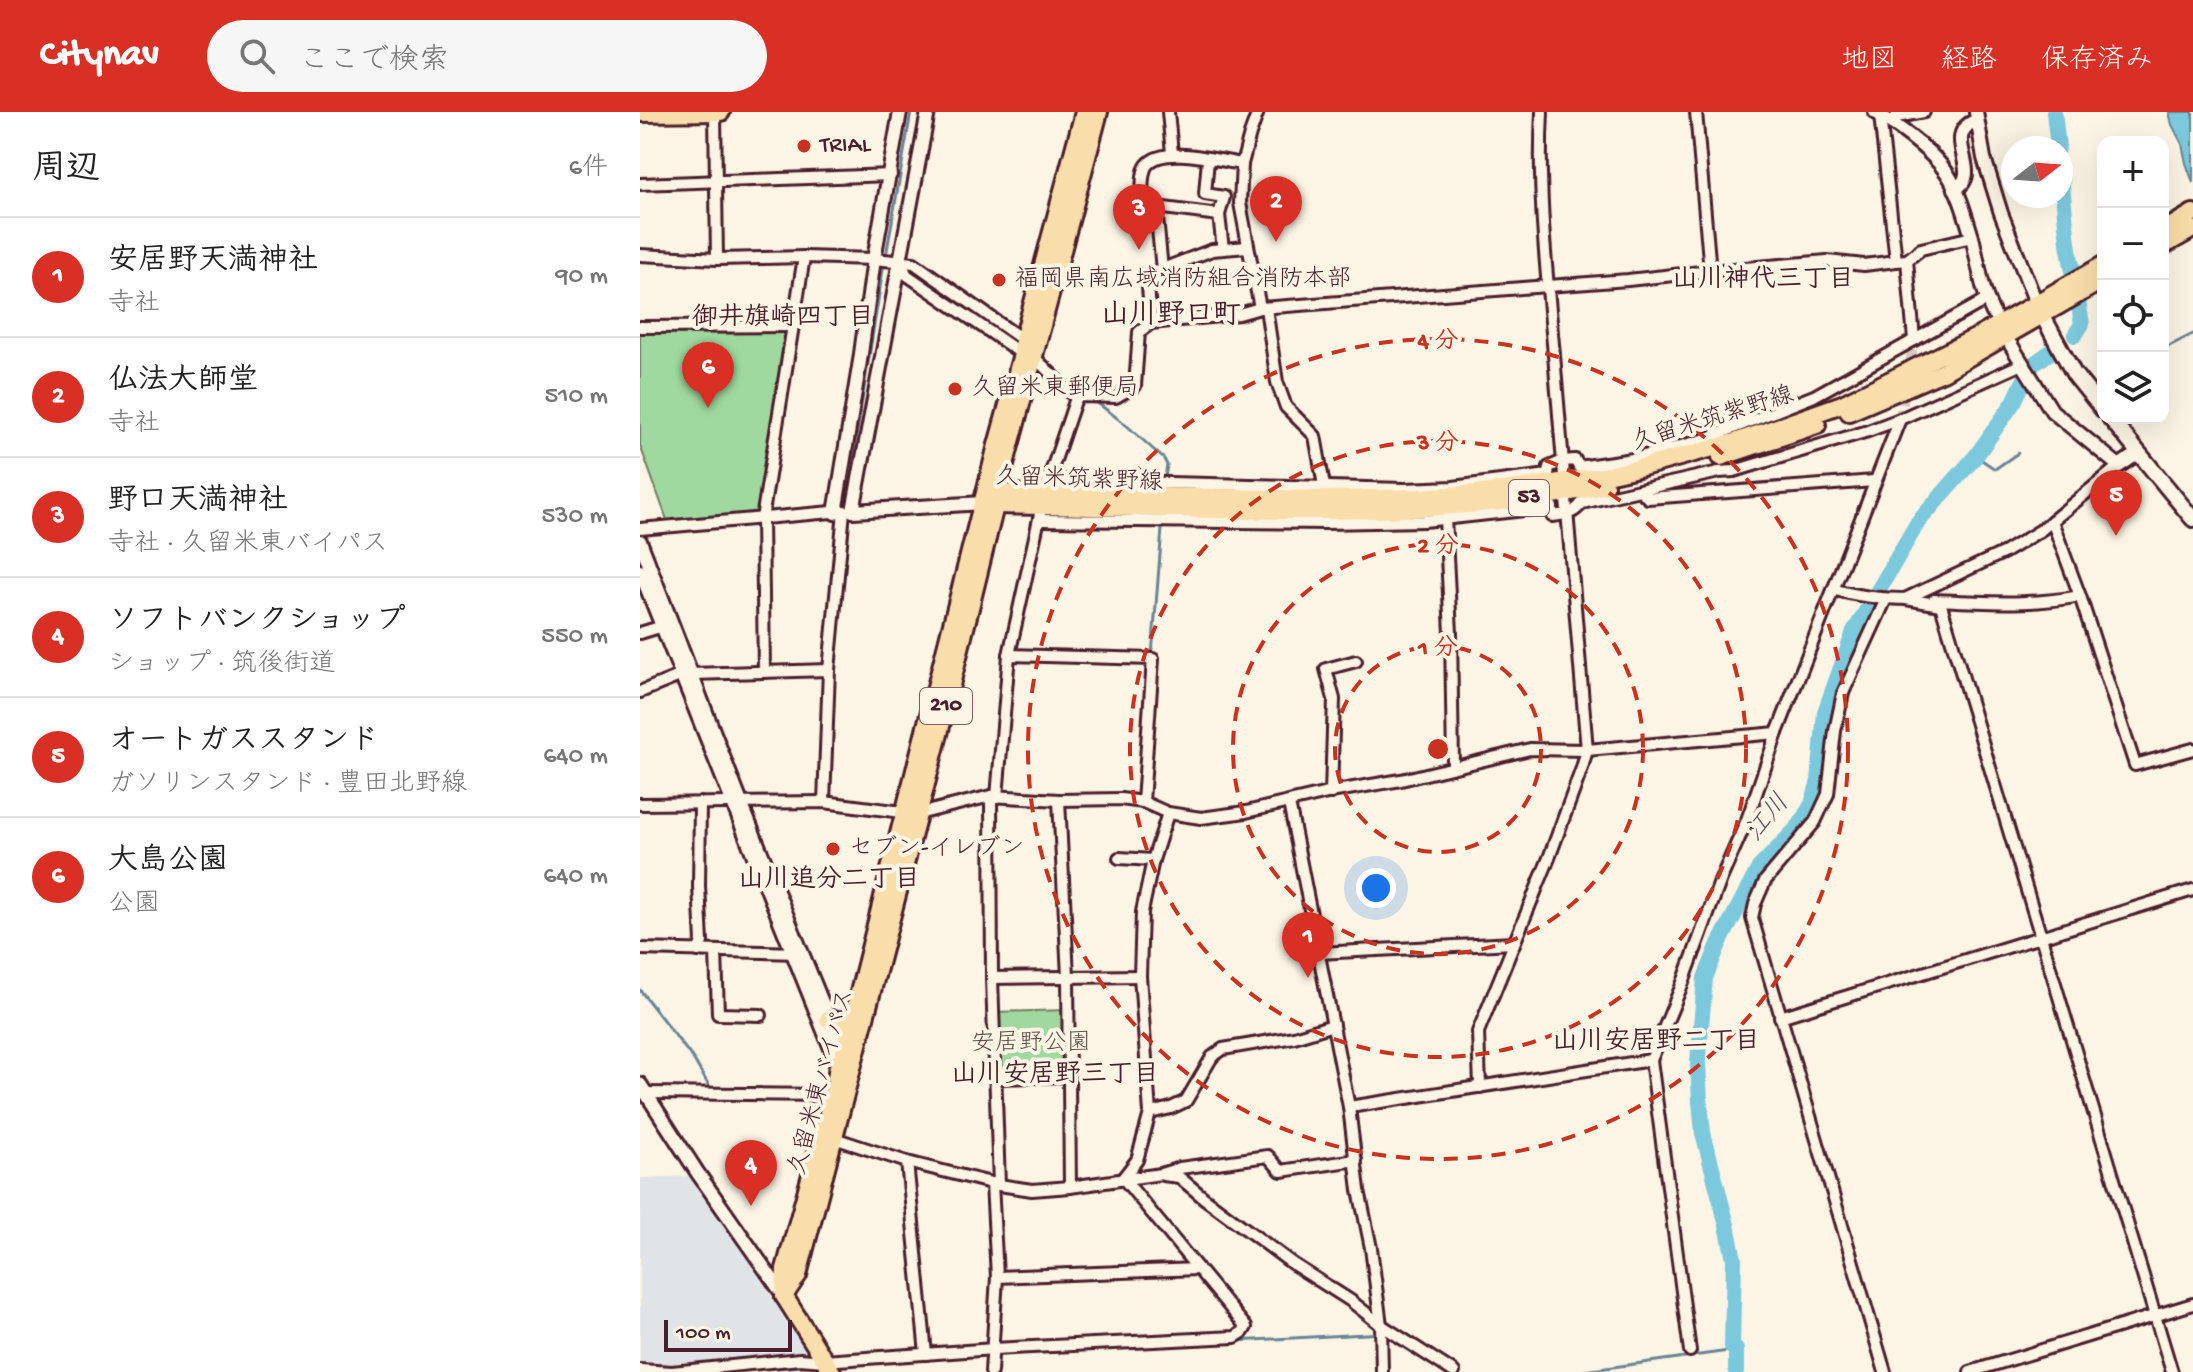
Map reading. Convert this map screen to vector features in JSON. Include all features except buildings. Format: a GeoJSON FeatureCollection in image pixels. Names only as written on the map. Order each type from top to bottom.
{"type":"FeatureCollection","features":[{"type":"Feature","properties":{"kind":"main road"},"geometry":{"type":"LineString","coordinates":[[640,113],[717,112]]}},
{"type":"Feature","properties":{"kind":"main road","name":"久留米東バイパス"},"geometry":{"type":"LineString","coordinates":[[784,1296],[785,1269],[846,1066],[992,500],[1084,112]]}},
{"type":"Feature","properties":{"kind":"main road","name":"久留米東バイパス"},"geometry":{"type":"LineString","coordinates":[[1027,351],[1099,112]]}},
{"type":"Feature","properties":{"kind":"main road"},"geometry":{"type":"LineString","coordinates":[[2169,227],[2193,213]]}},
{"type":"Feature","properties":{"kind":"main road"},"geometry":{"type":"LineString","coordinates":[[2169,243],[2193,229]]}},
{"type":"Feature","properties":{"kind":"main road","name":"久留米筑紫野線"},"geometry":{"type":"LineString","coordinates":[[992,500],[1325,504],[1437,509],[1666,472],[1796,433],[1943,372],[2097,269]]}},
{"type":"Feature","properties":{"kind":"main road","name":"久留米筑紫野線"},"geometry":{"type":"LineString","coordinates":[[2045,306],[2097,283]]}},
{"type":"Feature","properties":{"kind":"main road"},"geometry":{"type":"LineString","coordinates":[[2045,306],[2074,374],[2097,403]]}},
{"type":"Feature","properties":{"kind":"main road"},"geometry":{"type":"LineString","coordinates":[[2115,424],[2193,519]]}},
{"type":"Feature","properties":{"kind":"main road","name":"久留米東バイパス"},"geometry":{"type":"LineString","coordinates":[[827,1136],[833,1095],[846,1066],[853,1016],[912,813]]}},
{"type":"Feature","properties":{"kind":"main road"},"geometry":{"type":"LineString","coordinates":[[828,1019],[842,1022],[853,1016]]}},
{"type":"Feature","properties":{"kind":"main road"},"geometry":{"type":"LineString","coordinates":[[784,1296],[828,1366]]}},
{"type":"Feature","properties":{"kind":"street"},"geometry":{"type":"LineString","coordinates":[[717,112],[717,259]]}},
{"type":"Feature","properties":{"kind":"street"},"geometry":{"type":"LineString","coordinates":[[824,802],[829,670],[860,361],[900,112]]}},
{"type":"Feature","properties":{"kind":"street"},"geometry":{"type":"LineString","coordinates":[[844,512],[900,262],[928,112]]}},
{"type":"Feature","properties":{"kind":"street"},"geometry":{"type":"LineString","coordinates":[[1168,112],[1172,153]]}},
{"type":"Feature","properties":{"kind":"street"},"geometry":{"type":"LineString","coordinates":[[1258,112],[1242,164],[1240,203],[1247,247],[1277,382],[1286,407],[1315,436],[1325,504]]}},
{"type":"Feature","properties":{"kind":"street"},"geometry":{"type":"LineString","coordinates":[[1480,1087],[1478,1032],[1549,858],[1587,750],[1541,210],[1539,158],[1542,112]]}},
{"type":"Feature","properties":{"kind":"street"},"geometry":{"type":"LineString","coordinates":[[1696,112],[1710,271]]}},
{"type":"Feature","properties":{"kind":"street"},"geometry":{"type":"LineString","coordinates":[[1891,124],[1896,117],[1924,112]]}},
{"type":"Feature","properties":{"kind":"street"},"geometry":{"type":"LineString","coordinates":[[1878,113],[1930,154],[1947,173],[1972,237],[1986,300],[1994,315]]}},
{"type":"Feature","properties":{"kind":"street"},"geometry":{"type":"LineString","coordinates":[[1878,113],[1914,340]]}},
{"type":"Feature","properties":{"kind":"street"},"geometry":{"type":"LineString","coordinates":[[1955,189],[1963,185],[1966,179],[1960,140],[1963,130],[1977,116],[1984,158],[2001,213],[2045,306]]}},
{"type":"Feature","properties":{"kind":"street"},"geometry":{"type":"LineString","coordinates":[[1219,215],[1156,207],[1142,197],[1145,170],[1149,162],[1172,153],[1242,164]]}},
{"type":"Feature","properties":{"kind":"street"},"geometry":{"type":"LineString","coordinates":[[1208,159],[1205,194],[1224,197],[1219,215],[1223,249]]}},
{"type":"Feature","properties":{"kind":"street"},"geometry":{"type":"LineString","coordinates":[[640,184],[891,175]]}},
{"type":"Feature","properties":{"kind":"street"},"geometry":{"type":"LineString","coordinates":[[1156,207],[1162,270]]}},
{"type":"Feature","properties":{"kind":"street"},"geometry":{"type":"LineString","coordinates":[[900,262],[907,275],[1027,351],[1076,398],[1116,397],[1135,386],[1139,332],[1151,323],[1239,314],[1263,308],[1628,280],[1827,261],[1864,265],[1902,260],[1921,249],[1972,237]]}},
{"type":"Feature","properties":{"kind":"street"},"geometry":{"type":"LineString","coordinates":[[1151,323],[1147,275],[1212,250],[1247,247]]}},
{"type":"Feature","properties":{"kind":"street"},"geometry":{"type":"LineString","coordinates":[[640,255],[717,259],[804,257],[900,262]]}},
{"type":"Feature","properties":{"kind":"street"},"geometry":{"type":"LineString","coordinates":[[764,672],[762,519],[804,257]]}},
{"type":"Feature","properties":{"kind":"street"},"geometry":{"type":"LineString","coordinates":[[1325,504],[1405,489],[1453,487],[1548,475],[1549,467],[1563,461],[1575,460],[1579,467],[1633,459],[1703,440],[1814,396],[1986,300]]}},
{"type":"Feature","properties":{"kind":"street"},"geometry":{"type":"LineString","coordinates":[[640,327],[793,326]]}},
{"type":"Feature","properties":{"kind":"street"},"geometry":{"type":"LineString","coordinates":[[2011,345],[2052,411],[2119,466]]}},
{"type":"Feature","properties":{"kind":"street"},"geometry":{"type":"LineString","coordinates":[[1043,500],[1325,504],[1424,521],[1552,507],[1552,516],[1576,511],[1582,503],[1734,471],[1824,445],[2026,370]]}},
{"type":"Feature","properties":{"kind":"street"},"geometry":{"type":"LineString","coordinates":[[991,1372],[997,1277],[992,978],[994,796],[1009,655],[1043,500],[1076,398]]}},
{"type":"Feature","properties":{"kind":"street"},"geometry":{"type":"LineString","coordinates":[[1690,1351],[1651,1060],[1747,820],[1777,733],[1900,419]]}},
{"type":"Feature","properties":{"kind":"street"},"geometry":{"type":"LineString","coordinates":[[1906,599],[2005,552],[2041,530],[2138,453]]}},
{"type":"Feature","properties":{"kind":"street"},"geometry":{"type":"LineString","coordinates":[[1640,490],[1648,498],[1874,481]]}},
{"type":"Feature","properties":{"kind":"street"},"geometry":{"type":"LineString","coordinates":[[640,529],[992,500]]}},
{"type":"Feature","properties":{"kind":"street"},"geometry":{"type":"LineString","coordinates":[[1445,518],[1453,766]]}},
{"type":"Feature","properties":{"kind":"street"},"geometry":{"type":"LineString","coordinates":[[2052,521],[2135,765],[2193,749]]}},
{"type":"Feature","properties":{"kind":"street"},"geometry":{"type":"LineString","coordinates":[[640,541],[686,674],[797,953],[846,1066]]}},
{"type":"Feature","properties":{"kind":"street"},"geometry":{"type":"LineString","coordinates":[[640,571],[686,674]]}},
{"type":"Feature","properties":{"kind":"street"},"geometry":{"type":"LineString","coordinates":[[1833,589],[1886,599],[2027,604],[2080,596]]}},
{"type":"Feature","properties":{"kind":"street"},"geometry":{"type":"LineString","coordinates":[[1885,1372],[1752,918],[1765,881],[1815,822],[1828,794],[1843,693],[1886,599]]}},
{"type":"Feature","properties":{"kind":"street"},"geometry":{"type":"LineString","coordinates":[[1906,599],[1941,605],[2172,1372]]}},
{"type":"Feature","properties":{"kind":"street"},"geometry":{"type":"LineString","coordinates":[[640,633],[663,626]]}},
{"type":"Feature","properties":{"kind":"street"},"geometry":{"type":"LineString","coordinates":[[1009,655],[1153,659],[1143,802]]}},
{"type":"Feature","properties":{"kind":"street"},"geometry":{"type":"LineString","coordinates":[[1331,793],[1334,699],[1326,669],[1356,661]]}},
{"type":"Feature","properties":{"kind":"street"},"geometry":{"type":"LineString","coordinates":[[640,692],[686,674],[829,670]]}},
{"type":"Feature","properties":{"kind":"street"},"geometry":{"type":"LineString","coordinates":[[640,804],[824,802],[912,813],[994,796],[1059,800],[1121,799],[1143,802],[1168,813],[1201,818],[1246,812],[1401,780],[1530,749],[1587,750],[1777,733]]}},
{"type":"Feature","properties":{"kind":"street"},"geometry":{"type":"LineString","coordinates":[[1059,800],[1068,976],[1070,1187]]}},
{"type":"Feature","properties":{"kind":"street"},"geometry":{"type":"LineString","coordinates":[[698,951],[702,942],[700,803]]}},
{"type":"Feature","properties":{"kind":"street"},"geometry":{"type":"LineString","coordinates":[[1289,803],[1349,1107],[1381,1325],[1382,1372]]}},
{"type":"Feature","properties":{"kind":"street"},"geometry":{"type":"LineString","coordinates":[[1123,1178],[1137,1160],[1150,1113],[1140,976],[1142,912],[1153,860],[1168,813]]}},
{"type":"Feature","properties":{"kind":"street"},"geometry":{"type":"LineString","coordinates":[[1119,858],[1153,860]]}},
{"type":"Feature","properties":{"kind":"street"},"geometry":{"type":"LineString","coordinates":[[1780,1017],[2193,890]]}},
{"type":"Feature","properties":{"kind":"street"},"geometry":{"type":"LineString","coordinates":[[1318,953],[1514,943]]}},
{"type":"Feature","properties":{"kind":"street"},"geometry":{"type":"LineString","coordinates":[[640,949],[797,953]]}},
{"type":"Feature","properties":{"kind":"street"},"geometry":{"type":"LineString","coordinates":[[716,951],[718,1014],[761,1015]]}},
{"type":"Feature","properties":{"kind":"street"},"geometry":{"type":"LineString","coordinates":[[797,953],[846,1066]]}},
{"type":"Feature","properties":{"kind":"street"},"geometry":{"type":"LineString","coordinates":[[992,978],[1140,976]]}},
{"type":"Feature","properties":{"kind":"street"},"geometry":{"type":"LineString","coordinates":[[1150,1113],[1186,1101],[1212,1057],[1223,1049],[1294,1037],[1333,1025]]}},
{"type":"Feature","properties":{"kind":"street"},"geometry":{"type":"LineString","coordinates":[[1349,1107],[1651,1060]]}},
{"type":"Feature","properties":{"kind":"street"},"geometry":{"type":"LineString","coordinates":[[995,1078],[1069,1076]]}},
{"type":"Feature","properties":{"kind":"street"},"geometry":{"type":"LineString","coordinates":[[642,1090],[833,1095]]}},
{"type":"Feature","properties":{"kind":"street"},"geometry":{"type":"LineString","coordinates":[[642,1090],[784,1296]]}},
{"type":"Feature","properties":{"kind":"street"},"geometry":{"type":"LineString","coordinates":[[827,1136],[907,1162],[1032,1190],[1161,1174],[1180,1168],[1268,1156],[1281,1171],[1356,1160]]}},
{"type":"Feature","properties":{"kind":"street"},"geometry":{"type":"LineString","coordinates":[[907,1162],[926,1354]]}},
{"type":"Feature","properties":{"kind":"street"},"geometry":{"type":"LineString","coordinates":[[1161,1174],[1179,1177],[1284,1257],[1454,1372]]}},
{"type":"Feature","properties":{"kind":"street"},"geometry":{"type":"LineString","coordinates":[[640,1370],[672,1372],[800,1359],[828,1366],[994,1349],[1235,1337],[1243,1332],[1246,1327],[1123,1178]]}},
{"type":"Feature","properties":{"kind":"street"},"geometry":{"type":"LineString","coordinates":[[997,1277],[1198,1269]]}},
{"type":"Feature","properties":{"kind":"street"},"geometry":{"type":"LineString","coordinates":[[1970,1372],[2193,1304]]}},
{"type":"Feature","properties":{"kind":"shaded area"},"geometry":{"type":"Polygon","coordinates":[[[690,1176],[811,1353],[666,1367],[640,1362],[640,1178],[690,1176]]]}},
{"type":"Feature","properties":{"kind":"green space"},"geometry":{"type":"Polygon","coordinates":[[[793,326],[762,519],[670,528],[640,445],[640,329],[793,326]]]}},
{"type":"Feature","properties":{"kind":"green space","name":"安居野公園"},"geometry":{"type":"Polygon","coordinates":[[[1068,1010],[1069,1076],[995,1078],[993,1012],[1068,1010]]]}},
{"type":"Feature","properties":{"kind":"water"},"geometry":{"type":"Polygon","coordinates":[[[2169,112],[2193,112],[2193,183],[2182,144],[2169,112]]]}},
{"type":"Feature","properties":{"kind":"waterway"},"geometry":{"type":"LineString","coordinates":[[886,256],[911,112]]}},
{"type":"Feature","properties":{"kind":"waterway","name":"江川"},"geometry":{"type":"LineString","coordinates":[[2054,112],[2057,136]]}},
{"type":"Feature","properties":{"kind":"waterway","name":"江川"},"geometry":{"type":"LineString","coordinates":[[2064,208],[2082,324],[2075,335]]}},
{"type":"Feature","properties":{"kind":"waterway"},"geometry":{"type":"LineString","coordinates":[[846,500],[884,263]]}},
{"type":"Feature","properties":{"kind":"waterway"},"geometry":{"type":"LineString","coordinates":[[2169,346],[2193,334]]}},
{"type":"Feature","properties":{"kind":"waterway","name":"江川"},"geometry":{"type":"LineString","coordinates":[[1736,1372],[1736,1350],[1732,1347],[1734,1259],[1703,1133],[1700,1102],[1698,1064],[1705,978],[1719,944],[1759,868],[1800,825],[1812,804],[1819,781],[1825,712],[1854,632],[1918,522],[1976,456],[2014,402],[2031,366],[2052,351]]}},
{"type":"Feature","properties":{"kind":"waterway"},"geometry":{"type":"LineString","coordinates":[[1047,364],[1086,393]]}},
{"type":"Feature","properties":{"kind":"waterway"},"geometry":{"type":"LineString","coordinates":[[1095,401],[1164,459],[1167,465],[1165,477]]}},
{"type":"Feature","properties":{"kind":"waterway"},"geometry":{"type":"LineString","coordinates":[[1976,456],[1995,469],[2018,453]]}},
{"type":"Feature","properties":{"kind":"waterway"},"geometry":{"type":"LineString","coordinates":[[1152,655],[1162,529]]}},
{"type":"Feature","properties":{"kind":"waterway"},"geometry":{"type":"LineString","coordinates":[[640,990],[694,1060],[712,1091]]}},
{"type":"Feature","properties":{"kind":"waterway"},"geometry":{"type":"LineString","coordinates":[[1236,1341],[1384,1333],[1444,1372]]}},
{"type":"Feature","properties":{"kind":"waterway"},"geometry":{"type":"LineString","coordinates":[[1577,1372],[1736,1350]]}},
{"type":"Feature","properties":{"kind":"waterway"},"geometry":{"type":"LineString","coordinates":[[745,1370],[817,1365]]}},
{"type":"Feature","properties":{"kind":"tunnel"},"geometry":{"type":"LineString","coordinates":[[1900,419],[1914,340]]}},
{"type":"Feature","properties":{"kind":"place","name":"TRIAL"},"geometry":{"type":"Point","coordinates":[804,146]}},
{"type":"Feature","properties":{"kind":"place","name":"仏法大師堂"},"geometry":{"type":"Point","coordinates":[1276,242]}},
{"type":"Feature","properties":{"kind":"place","name":"野口天満神社"},"geometry":{"type":"Point","coordinates":[1139,250]}},
{"type":"Feature","properties":{"kind":"place","name":"福岡県南広域消防組合消防本部"},"geometry":{"type":"Point","coordinates":[999,280]}},
{"type":"Feature","properties":{"kind":"place","name":"久留米東郵便局"},"geometry":{"type":"Point","coordinates":[955,389]}},
{"type":"Feature","properties":{"kind":"place","name":"大島公園"},"geometry":{"type":"Point","coordinates":[708,408]}},
{"type":"Feature","properties":{"kind":"place","name":"オートガススタンド"},"geometry":{"type":"Point","coordinates":[2116,536]}},
{"type":"Feature","properties":{"kind":"place","name":"セブン-イレブン"},"geometry":{"type":"Point","coordinates":[833,849]}},
{"type":"Feature","properties":{"kind":"place","name":"安居野天満神社"},"geometry":{"type":"Point","coordinates":[1308,978]}},
{"type":"Feature","properties":{"kind":"place","name":"ソフトバンクショップ"},"geometry":{"type":"Point","coordinates":[751,1206]}},
{"type":"Feature","properties":{"kind":"district","name":"山川神代三丁目"},"geometry":{"type":"Point","coordinates":[1763,281]}},
{"type":"Feature","properties":{"kind":"district","name":"山川野口町"},"geometry":{"type":"Point","coordinates":[1171,316]}},
{"type":"Feature","properties":{"kind":"district","name":"御井旗崎四丁目"},"geometry":{"type":"Point","coordinates":[783,319]}},
{"type":"Feature","properties":{"kind":"district","name":"山川追分二丁目"},"geometry":{"type":"Point","coordinates":[829,881]}},
{"type":"Feature","properties":{"kind":"district","name":"山川安居野二丁目"},"geometry":{"type":"Point","coordinates":[1656,1043]}},
{"type":"Feature","properties":{"kind":"district","name":"山川安居野三丁目"},"geometry":{"type":"Point","coordinates":[1055,1076]}}]}
